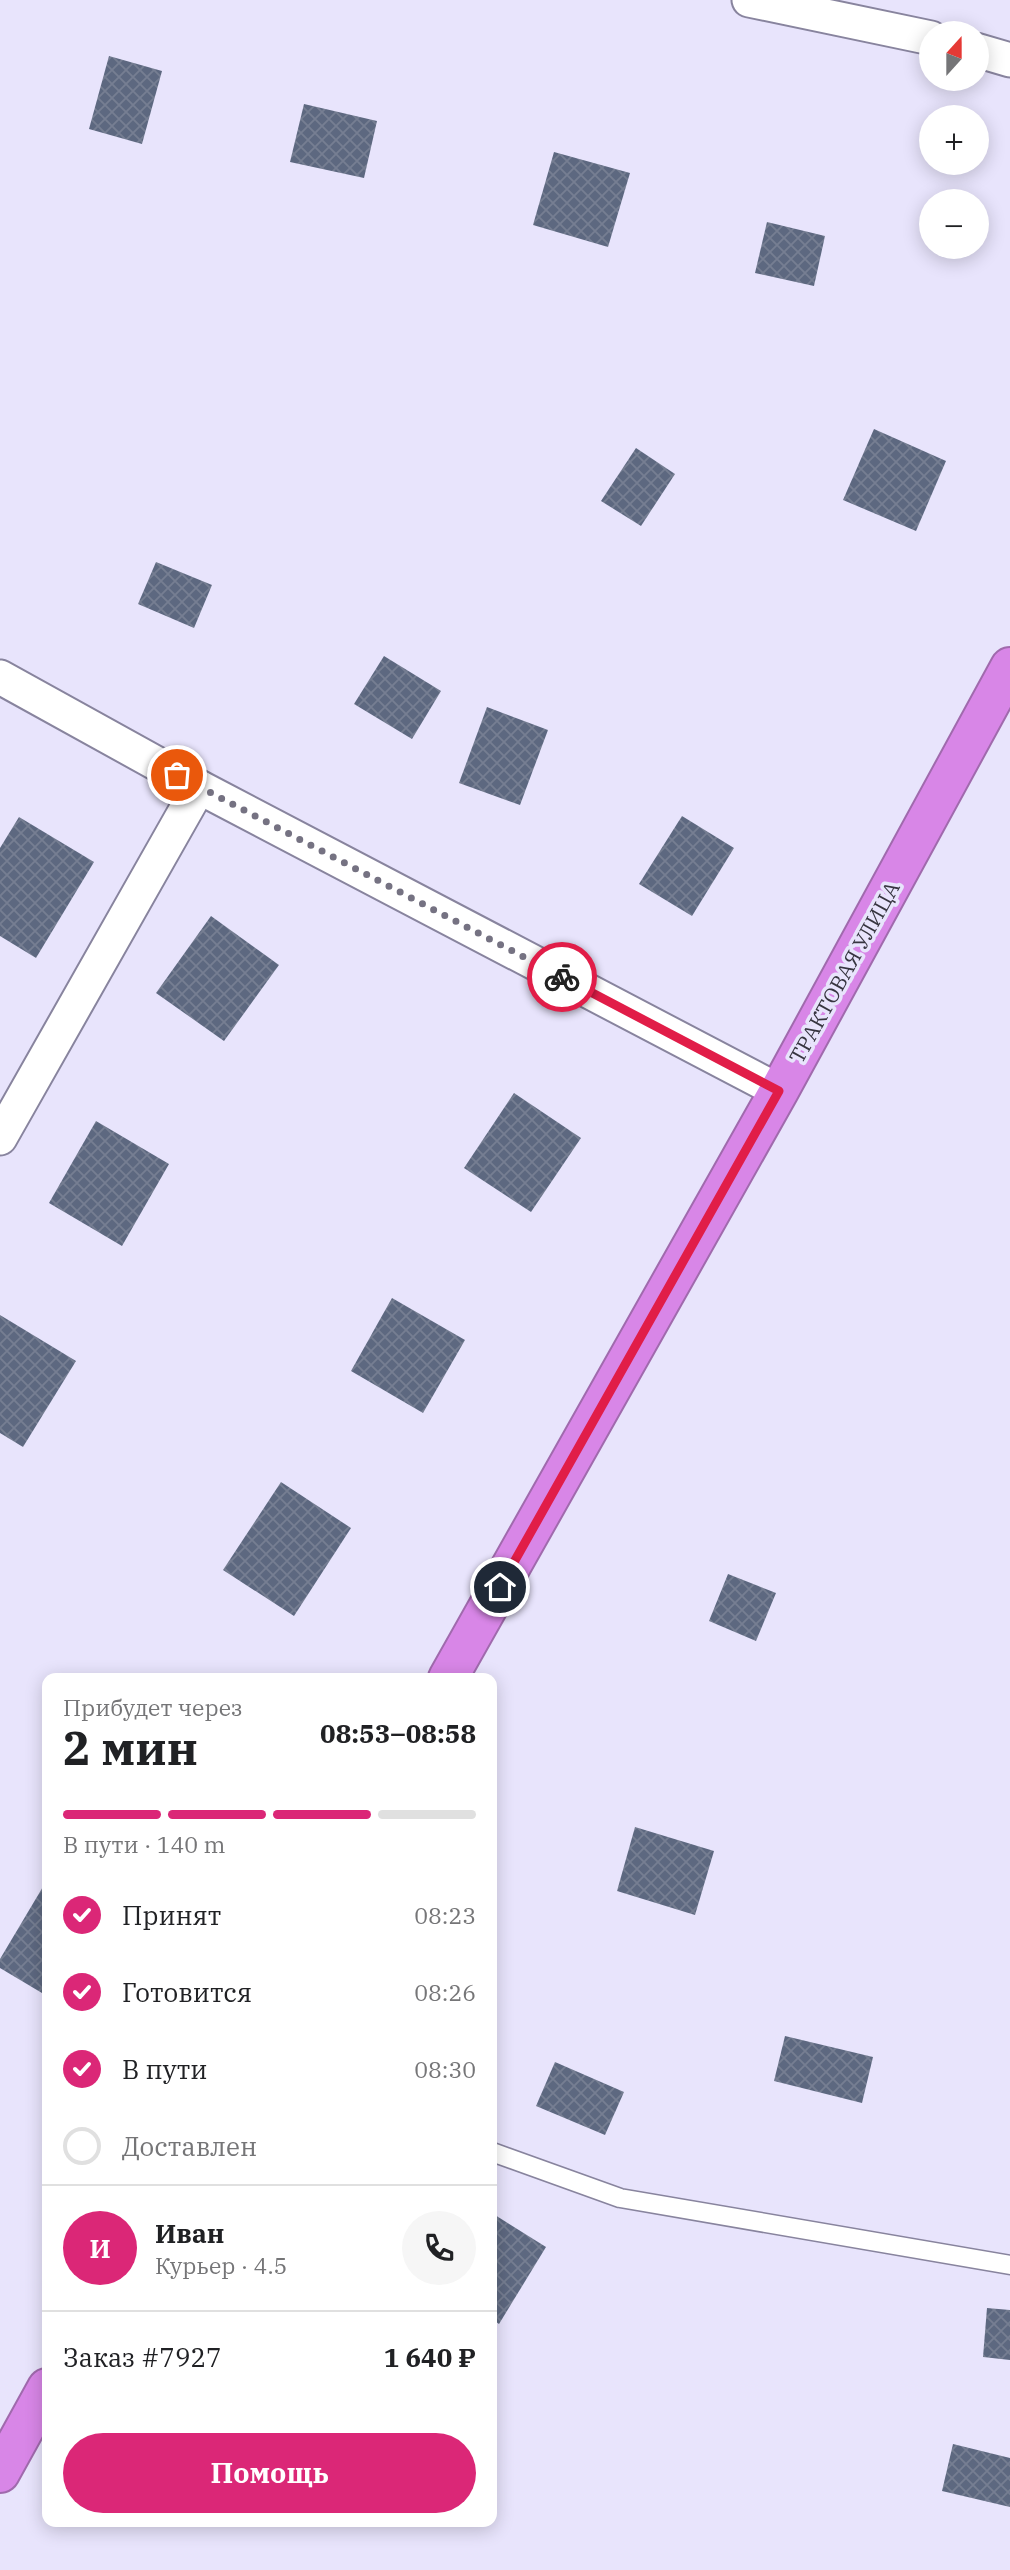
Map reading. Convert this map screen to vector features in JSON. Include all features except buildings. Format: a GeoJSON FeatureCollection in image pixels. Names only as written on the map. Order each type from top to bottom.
{"type":"FeatureCollection","features":[{"type":"Feature","properties":{"kind":"highway","name":"ТРАКТОВАЯ УЛИЦА"},"geometry":{"type":"LineString","coordinates":[[451,1673],[779,1091],[1010,667]]}},
{"type":"Feature","properties":{"kind":"highway"},"geometry":{"type":"LineString","coordinates":[[0,2473],[42,2397]]}},
{"type":"Feature","properties":{"kind":"street"},"geometry":{"type":"LineString","coordinates":[[749,0],[919,35]]}},
{"type":"Feature","properties":{"kind":"street"},"geometry":{"type":"LineString","coordinates":[[989,54],[1010,60]]}},
{"type":"Feature","properties":{"kind":"street"},"geometry":{"type":"LineString","coordinates":[[0,677],[199,787],[779,1091]]}},
{"type":"Feature","properties":{"kind":"street"},"geometry":{"type":"LineString","coordinates":[[0,1138],[199,787]]}},
{"type":"Feature","properties":{"kind":"lane"},"geometry":{"type":"LineString","coordinates":[[497,2154],[620,2198],[1010,2265]]}},
{"type":"Feature","properties":{"kind":"way so far"},"geometry":{"type":"LineString","coordinates":[[177,775],[562,977]]}},
{"type":"Feature","properties":{"kind":"route"},"geometry":{"type":"LineString","coordinates":[[500,1587],[779,1091],[562,977]]}}]}
